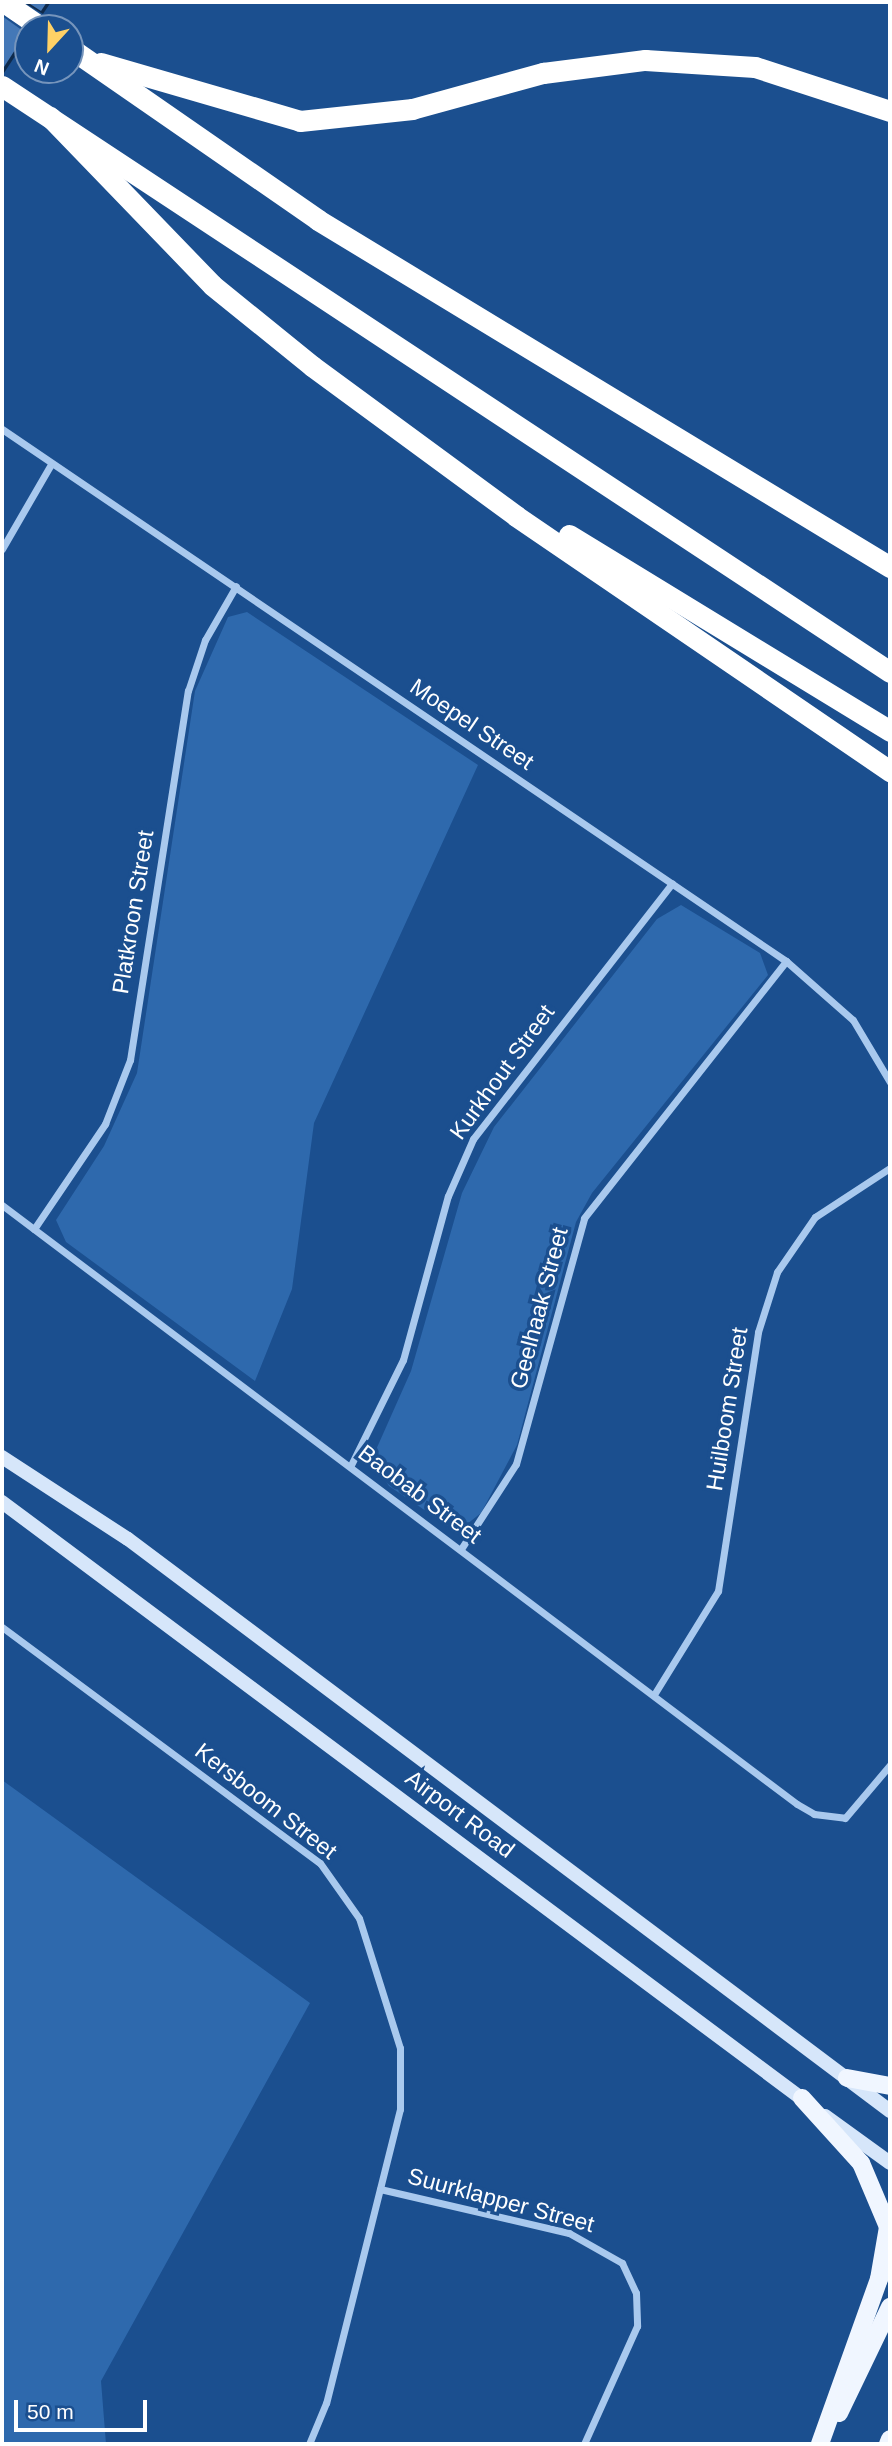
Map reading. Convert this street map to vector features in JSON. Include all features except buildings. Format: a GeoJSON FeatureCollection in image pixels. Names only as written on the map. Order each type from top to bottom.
{"type":"FeatureCollection","features":[{"type":"Feature","properties":{"kind":"highway"},"geometry":{"type":"LineString","coordinates":[[4,2],[22,14]]}},
{"type":"Feature","properties":{"kind":"highway"},"geometry":{"type":"LineString","coordinates":[[84,55],[300,121],[399,112],[543,74],[645,60],[755,67],[890,111]]}},
{"type":"Feature","properties":{"kind":"highway"},"geometry":{"type":"LineString","coordinates":[[84,57],[318,220],[890,567]]}},
{"type":"Feature","properties":{"kind":"highway"},"geometry":{"type":"LineString","coordinates":[[2,86],[890,672]]}},
{"type":"Feature","properties":{"kind":"highway"},"geometry":{"type":"LineString","coordinates":[[50,117],[212,285],[312,366],[516,516],[890,771]]}},
{"type":"Feature","properties":{"kind":"highway"},"geometry":{"type":"LineString","coordinates":[[312,366],[525,508],[890,731]]}},
{"type":"Feature","properties":{"kind":"main road","name":"Airport Road"},"geometry":{"type":"LineString","coordinates":[[2,1457],[128,1539],[890,2110]]}},
{"type":"Feature","properties":{"kind":"main road","name":"Airport Road"},"geometry":{"type":"LineString","coordinates":[[2,1502],[890,2163]]}},
{"type":"Feature","properties":{"kind":"main road"},"geometry":{"type":"LineString","coordinates":[[847,2078],[890,2086]]}},
{"type":"Feature","properties":{"kind":"main road"},"geometry":{"type":"LineString","coordinates":[[802,2098],[862,2163],[888,2227],[879,2278],[821,2444]]}},
{"type":"Feature","properties":{"kind":"main road"},"geometry":{"type":"LineString","coordinates":[[821,2444],[890,2307]]}},
{"type":"Feature","properties":{"kind":"main road"},"geometry":{"type":"LineString","coordinates":[[888,2444],[890,2439]]}},
{"type":"Feature","properties":{"kind":"street","name":"Moepel Street"},"geometry":{"type":"LineString","coordinates":[[2,429],[786,961],[853,1020],[890,1082]]}},
{"type":"Feature","properties":{"kind":"street"},"geometry":{"type":"LineString","coordinates":[[2,549],[51,464]]}},
{"type":"Feature","properties":{"kind":"street","name":"Platkroon Street"},"geometry":{"type":"LineString","coordinates":[[34,1229],[106,1124],[130,1060],[188,691],[205,640],[236,586]]}},
{"type":"Feature","properties":{"kind":"street","name":"Kurkhout Street"},"geometry":{"type":"LineString","coordinates":[[351,1465],[403,1360],[448,1196],[473,1139],[672,883]]}},
{"type":"Feature","properties":{"kind":"street","name":"Geelhaak Street"},"geometry":{"type":"LineString","coordinates":[[461,1549],[516,1464],[584,1218],[786,961]]}},
{"type":"Feature","properties":{"kind":"street","name":"Huilboom Street"},"geometry":{"type":"LineString","coordinates":[[655,1693],[718,1591],[758,1332],[777,1272],[815,1217],[890,1168]]}},
{"type":"Feature","properties":{"kind":"street","name":"Baobab Street"},"geometry":{"type":"LineString","coordinates":[[2,1205],[814,1814],[845,1818],[858,1811],[890,1765]]}},
{"type":"Feature","properties":{"kind":"street","name":"Kersboom Street"},"geometry":{"type":"LineString","coordinates":[[2,1627],[320,1863],[343,1890],[359,1918],[400,2048],[400,2109],[326,2403],[309,2444]]}},
{"type":"Feature","properties":{"kind":"street","name":"Suurklapper Street"},"geometry":{"type":"LineString","coordinates":[[380,2189],[569,2233],[622,2263],[636,2293],[636,2326],[584,2444]]}},
{"type":"Feature","properties":{"kind":"shaded area"},"geometry":{"type":"Polygon","coordinates":[[[247,612],[478,765],[314,1123],[292,1289],[255,1381],[66,1242],[56,1220],[104,1146],[137,1073],[195,691],[228,617],[247,612]]]}},
{"type":"Feature","properties":{"kind":"shaded area"},"geometry":{"type":"Polygon","coordinates":[[[681,905],[760,953],[768,975],[592,1193],[576,1222],[517,1445],[481,1513],[457,1532],[389,1486],[371,1461],[411,1371],[462,1193],[494,1127],[657,919],[681,905]]]}},
{"type":"Feature","properties":{"kind":"shaded area"},"geometry":{"type":"Polygon","coordinates":[[[2,1780],[310,2003],[101,2381],[106,2444],[2,2444],[2,1780]]]}}]}
